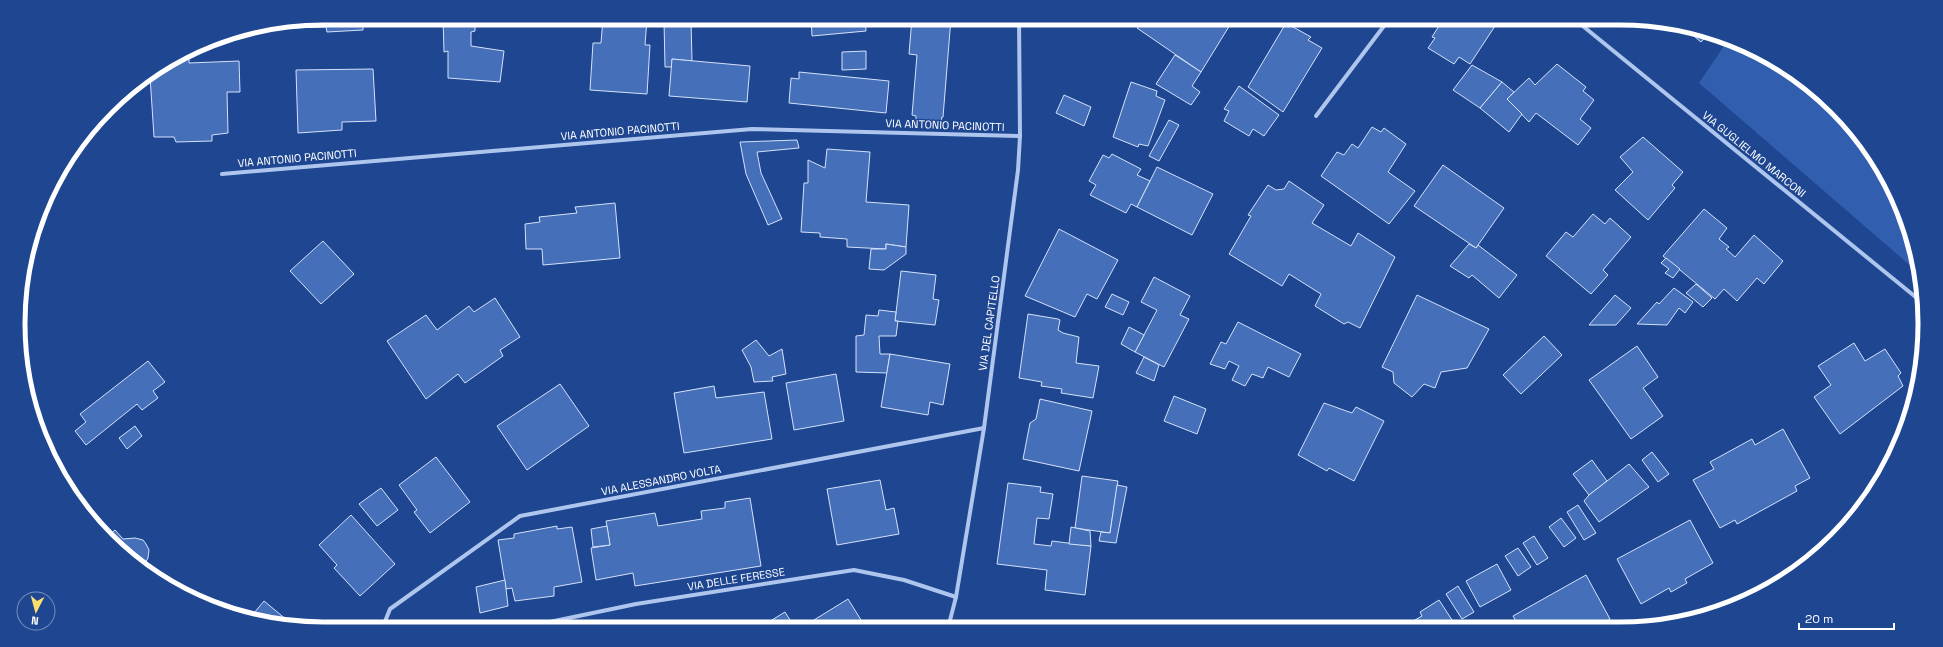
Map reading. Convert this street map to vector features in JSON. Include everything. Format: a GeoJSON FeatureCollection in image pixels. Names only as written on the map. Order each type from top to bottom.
{"type":"FeatureCollection","features":[{"type":"Feature","properties":{"kind":"street","name":"VIA DEL CAPITELLO"},"geometry":{"type":"LineString","coordinates":[[950,622],[956,597],[984,428],[1018,170],[1020,136],[1019,25]]}},
{"type":"Feature","properties":{"kind":"street"},"geometry":{"type":"LineString","coordinates":[[1316,116],[1385,25]]}},
{"type":"Feature","properties":{"kind":"street","name":"VIA GUGLIELMO MARCONI"},"geometry":{"type":"LineString","coordinates":[[1582,25],[1916,298]]}},
{"type":"Feature","properties":{"kind":"street","name":"VIA ANTONIO PACINOTTI"},"geometry":{"type":"LineString","coordinates":[[222,174],[752,129],[1020,136]]}},
{"type":"Feature","properties":{"kind":"street","name":"VIA ALESSANDRO VOLTA"},"geometry":{"type":"LineString","coordinates":[[385,622],[390,609],[520,516],[984,428]]}},
{"type":"Feature","properties":{"kind":"street","name":"VIA DELLE FERESSE"},"geometry":{"type":"LineString","coordinates":[[550,622],[636,604],[854,570],[904,580],[956,597]]}},
{"type":"Feature","properties":{"kind":"shaded area"},"geometry":{"type":"Polygon","coordinates":[[[1725,45],[1769,65],[1785,75],[1816,99],[1831,112],[1844,127],[1868,158],[1878,174],[1895,209],[1902,228],[1908,246],[1912,267],[1699,83],[1725,45]]]}},
{"type":"Feature","properties":{"kind":"building"},"geometry":{"type":"Polygon","coordinates":[[[324,25],[363,25],[363,30],[327,32],[326,27],[289,28],[324,25]]]}},
{"type":"Feature","properties":{"kind":"building"},"geometry":{"type":"Polygon","coordinates":[[[443,25],[475,25],[475,31],[471,32],[471,46],[504,51],[500,82],[448,78],[448,51],[444,52],[443,25]]]}},
{"type":"Feature","properties":{"kind":"building"},"geometry":{"type":"Polygon","coordinates":[[[602,25],[647,25],[645,45],[650,45],[647,94],[590,90],[593,43],[601,43],[602,25]]]}},
{"type":"Feature","properties":{"kind":"building"},"geometry":{"type":"Polygon","coordinates":[[[664,25],[691,25],[692,61],[672,59],[672,67],[665,67],[664,25]]]}},
{"type":"Feature","properties":{"kind":"building"},"geometry":{"type":"Polygon","coordinates":[[[811,25],[866,25],[866,31],[812,36],[811,25]]]}},
{"type":"Feature","properties":{"kind":"building"},"geometry":{"type":"Polygon","coordinates":[[[911,25],[950,25],[943,117],[941,122],[916,120],[916,116],[912,115],[917,55],[909,54],[911,25]]]}},
{"type":"Feature","properties":{"kind":"building"},"geometry":{"type":"Polygon","coordinates":[[[1139,25],[1230,25],[1201,72],[1137,28],[1139,25]]]}},
{"type":"Feature","properties":{"kind":"building"},"geometry":{"type":"Polygon","coordinates":[[[1285,25],[1290,25],[1311,37],[1308,40],[1322,48],[1283,112],[1248,87],[1285,25]]]}},
{"type":"Feature","properties":{"kind":"building"},"geometry":{"type":"Polygon","coordinates":[[[1440,25],[1496,25],[1470,64],[1459,57],[1454,64],[1428,48],[1435,38],[1432,37],[1440,25]]]}},
{"type":"Feature","properties":{"kind":"building"},"geometry":{"type":"Polygon","coordinates":[[[1691,34],[1705,38],[1701,42],[1691,34]]]}},
{"type":"Feature","properties":{"kind":"building"},"geometry":{"type":"Polygon","coordinates":[[[866,51],[866,69],[842,70],[842,52],[866,51]]]}},
{"type":"Feature","properties":{"kind":"building"},"geometry":{"type":"Polygon","coordinates":[[[1175,55],[1201,72],[1192,86],[1200,92],[1191,105],[1156,84],[1175,55]]]}},
{"type":"Feature","properties":{"kind":"building"},"geometry":{"type":"Polygon","coordinates":[[[189,57],[189,63],[239,61],[240,92],[227,92],[228,133],[212,135],[212,141],[176,142],[174,137],[154,137],[150,81],[189,57]]]}},
{"type":"Feature","properties":{"kind":"building"},"geometry":{"type":"Polygon","coordinates":[[[672,59],[750,66],[747,102],[669,96],[672,59]]]}},
{"type":"Feature","properties":{"kind":"building"},"geometry":{"type":"Polygon","coordinates":[[[1557,64],[1586,87],[1583,91],[1594,100],[1580,119],[1591,128],[1578,145],[1536,113],[1529,122],[1507,99],[1529,78],[1535,85],[1557,64]]]}},
{"type":"Feature","properties":{"kind":"building"},"geometry":{"type":"Polygon","coordinates":[[[1472,65],[1502,82],[1480,108],[1453,90],[1472,65]]]}},
{"type":"Feature","properties":{"kind":"building"},"geometry":{"type":"Polygon","coordinates":[[[373,69],[376,121],[342,122],[342,130],[298,133],[296,70],[373,69]]]}},
{"type":"Feature","properties":{"kind":"building"},"geometry":{"type":"Polygon","coordinates":[[[799,72],[889,81],[886,113],[789,103],[791,78],[799,79],[799,72]]]}},
{"type":"Feature","properties":{"kind":"building"},"geometry":{"type":"Polygon","coordinates":[[[1131,82],[1157,91],[1156,96],[1165,100],[1148,146],[1139,144],[1138,147],[1113,137],[1131,82]]]}},
{"type":"Feature","properties":{"kind":"building"},"geometry":{"type":"Polygon","coordinates":[[[1502,82],[1514,92],[1507,99],[1522,114],[1509,132],[1480,108],[1502,82]]]}},
{"type":"Feature","properties":{"kind":"building"},"geometry":{"type":"Polygon","coordinates":[[[1239,86],[1279,115],[1264,136],[1253,129],[1249,136],[1224,121],[1229,111],[1224,109],[1239,86]]]}},
{"type":"Feature","properties":{"kind":"building"},"geometry":{"type":"Polygon","coordinates":[[[1064,95],[1091,107],[1084,126],[1056,113],[1064,95]]]}},
{"type":"Feature","properties":{"kind":"building"},"geometry":{"type":"Polygon","coordinates":[[[1169,120],[1179,125],[1159,161],[1149,156],[1169,120]]]}},
{"type":"Feature","properties":{"kind":"building"},"geometry":{"type":"Polygon","coordinates":[[[1372,127],[1381,132],[1384,128],[1406,144],[1388,172],[1415,191],[1389,224],[1321,176],[1337,152],[1344,155],[1352,144],[1358,148],[1372,127]]]}},
{"type":"Feature","properties":{"kind":"building"},"geometry":{"type":"Polygon","coordinates":[[[1643,137],[1683,172],[1672,185],[1675,188],[1648,220],[1615,190],[1633,172],[1620,157],[1643,137]]]}},
{"type":"Feature","properties":{"kind":"building"},"geometry":{"type":"Polygon","coordinates":[[[797,140],[799,148],[757,152],[761,173],[782,219],[768,225],[746,174],[740,142],[797,140]]]}},
{"type":"Feature","properties":{"kind":"building"},"geometry":{"type":"Polygon","coordinates":[[[827,149],[870,152],[866,202],[909,205],[906,247],[886,244],[886,249],[847,247],[847,239],[820,237],[820,233],[801,232],[804,183],[808,183],[808,160],[825,168],[827,149]]]}},
{"type":"Feature","properties":{"kind":"building"},"geometry":{"type":"Polygon","coordinates":[[[1112,154],[1141,169],[1137,175],[1150,181],[1137,207],[1131,204],[1126,213],[1090,195],[1096,185],[1089,181],[1103,155],[1109,158],[1112,154]]]}},
{"type":"Feature","properties":{"kind":"building"},"geometry":{"type":"Polygon","coordinates":[[[1443,165],[1504,208],[1476,248],[1414,206],[1443,165]]]}},
{"type":"Feature","properties":{"kind":"building"},"geometry":{"type":"Polygon","coordinates":[[[1157,167],[1213,194],[1192,235],[1137,207],[1157,167]]]}},
{"type":"Feature","properties":{"kind":"building"},"geometry":{"type":"Polygon","coordinates":[[[1289,181],[1324,205],[1312,223],[1351,246],[1358,233],[1395,257],[1360,328],[1348,322],[1344,324],[1315,306],[1321,294],[1289,274],[1282,286],[1229,254],[1251,216],[1248,215],[1268,185],[1276,190],[1284,189],[1289,181]]]}},
{"type":"Feature","properties":{"kind":"building"},"geometry":{"type":"Polygon","coordinates":[[[615,203],[620,258],[543,265],[542,249],[526,249],[525,224],[540,222],[539,217],[577,213],[575,207],[615,203]]]}},
{"type":"Feature","properties":{"kind":"building"},"geometry":{"type":"Polygon","coordinates":[[[1704,209],[1727,228],[1719,239],[1729,247],[1726,249],[1735,257],[1754,235],[1783,261],[1764,284],[1757,278],[1737,301],[1724,289],[1715,299],[1663,256],[1704,209]]]}},
{"type":"Feature","properties":{"kind":"building"},"geometry":{"type":"Polygon","coordinates":[[[1593,214],[1605,224],[1610,218],[1631,237],[1603,270],[1608,275],[1591,294],[1546,256],[1566,232],[1573,237],[1593,214]]]}},
{"type":"Feature","properties":{"kind":"building"},"geometry":{"type":"Polygon","coordinates":[[[1059,229],[1118,260],[1097,299],[1087,294],[1075,317],[1025,296],[1059,229]]]}},
{"type":"Feature","properties":{"kind":"building"},"geometry":{"type":"Polygon","coordinates":[[[323,241],[354,274],[321,304],[290,271],[323,241]]]}},
{"type":"Feature","properties":{"kind":"building"},"geometry":{"type":"Polygon","coordinates":[[[886,244],[906,247],[906,254],[884,270],[869,269],[871,249],[886,249],[886,244]]]}},
{"type":"Feature","properties":{"kind":"building"},"geometry":{"type":"Polygon","coordinates":[[[1469,244],[1476,248],[1478,245],[1517,275],[1499,298],[1472,275],[1469,278],[1450,266],[1469,244]]]}},
{"type":"Feature","properties":{"kind":"building"},"geometry":{"type":"Polygon","coordinates":[[[1666,258],[1680,269],[1673,278],[1665,273],[1669,269],[1661,263],[1666,258]]]}},
{"type":"Feature","properties":{"kind":"building"},"geometry":{"type":"Polygon","coordinates":[[[901,271],[936,275],[933,299],[939,300],[935,325],[895,321],[901,271]]]}},
{"type":"Feature","properties":{"kind":"building"},"geometry":{"type":"Polygon","coordinates":[[[1154,277],[1190,296],[1180,315],[1189,319],[1164,367],[1135,352],[1157,310],[1141,302],[1154,277]]]}},
{"type":"Feature","properties":{"kind":"building"},"geometry":{"type":"Polygon","coordinates":[[[1696,284],[1712,298],[1703,307],[1686,293],[1696,284]]]}},
{"type":"Feature","properties":{"kind":"building"},"geometry":{"type":"Polygon","coordinates":[[[1674,288],[1693,302],[1685,313],[1679,308],[1667,325],[1637,324],[1657,302],[1659,304],[1674,288]]]}},
{"type":"Feature","properties":{"kind":"building"},"geometry":{"type":"Polygon","coordinates":[[[1112,294],[1129,302],[1123,315],[1105,307],[1112,294]]]}},
{"type":"Feature","properties":{"kind":"building"},"geometry":{"type":"Polygon","coordinates":[[[1417,295],[1489,329],[1467,368],[1441,372],[1435,388],[1424,384],[1412,397],[1394,383],[1393,372],[1382,367],[1417,295]]]}},
{"type":"Feature","properties":{"kind":"building"},"geometry":{"type":"Polygon","coordinates":[[[1615,295],[1631,308],[1616,325],[1589,325],[1615,295]]]}},
{"type":"Feature","properties":{"kind":"building"},"geometry":{"type":"Polygon","coordinates":[[[495,298],[520,337],[500,350],[503,356],[465,383],[458,374],[426,399],[387,341],[426,315],[437,330],[469,306],[474,312],[495,298]]]}},
{"type":"Feature","properties":{"kind":"building"},"geometry":{"type":"Polygon","coordinates":[[[879,310],[896,312],[895,321],[898,321],[896,336],[879,336],[880,354],[890,354],[887,373],[856,372],[856,336],[864,335],[866,315],[878,316],[879,310]]]}},
{"type":"Feature","properties":{"kind":"building"},"geometry":{"type":"Polygon","coordinates":[[[1028,314],[1058,319],[1060,320],[1058,330],[1063,333],[1079,337],[1076,363],[1099,366],[1093,398],[1061,393],[1062,389],[1041,386],[1042,382],[1019,378],[1028,314]]]}},
{"type":"Feature","properties":{"kind":"building"},"geometry":{"type":"Polygon","coordinates":[[[1238,322],[1301,354],[1289,377],[1268,367],[1263,378],[1252,374],[1245,386],[1232,380],[1239,366],[1229,361],[1225,369],[1210,364],[1221,342],[1226,344],[1238,322]]]}},
{"type":"Feature","properties":{"kind":"building"},"geometry":{"type":"Polygon","coordinates":[[[1129,327],[1144,335],[1135,352],[1121,344],[1129,327]]]}},
{"type":"Feature","properties":{"kind":"building"},"geometry":{"type":"Polygon","coordinates":[[[1544,336],[1562,355],[1521,394],[1503,375],[1544,336]]]}},
{"type":"Feature","properties":{"kind":"building"},"geometry":{"type":"Polygon","coordinates":[[[756,340],[769,356],[782,349],[786,374],[772,377],[773,381],[754,382],[751,367],[742,350],[756,340]]]}},
{"type":"Feature","properties":{"kind":"building"},"geometry":{"type":"Polygon","coordinates":[[[1854,343],[1865,361],[1885,349],[1901,373],[1898,376],[1903,386],[1840,434],[1814,397],[1831,385],[1818,366],[1854,343]]]}},
{"type":"Feature","properties":{"kind":"building"},"geometry":{"type":"Polygon","coordinates":[[[1637,346],[1658,377],[1643,388],[1663,416],[1631,439],[1589,380],[1637,346]]]}},
{"type":"Feature","properties":{"kind":"building"},"geometry":{"type":"Polygon","coordinates":[[[890,354],[950,364],[943,405],[930,402],[928,415],[881,407],[890,354]]]}},
{"type":"Feature","properties":{"kind":"building"},"geometry":{"type":"Polygon","coordinates":[[[1144,357],[1159,365],[1154,381],[1136,373],[1144,357]]]}},
{"type":"Feature","properties":{"kind":"building"},"geometry":{"type":"Polygon","coordinates":[[[148,361],[165,382],[153,391],[158,398],[142,410],[137,404],[86,445],[75,431],[86,422],[80,414],[148,361]]]}},
{"type":"Feature","properties":{"kind":"building"},"geometry":{"type":"Polygon","coordinates":[[[836,374],[844,421],[794,430],[786,383],[836,374]]]}},
{"type":"Feature","properties":{"kind":"building"},"geometry":{"type":"Polygon","coordinates":[[[560,384],[589,426],[527,470],[497,426],[560,384]]]}},
{"type":"Feature","properties":{"kind":"building"},"geometry":{"type":"Polygon","coordinates":[[[714,386],[716,398],[764,392],[772,439],[684,453],[674,393],[714,386]]]}},
{"type":"Feature","properties":{"kind":"building"},"geometry":{"type":"Polygon","coordinates":[[[1174,396],[1206,409],[1197,434],[1164,421],[1174,396]]]}},
{"type":"Feature","properties":{"kind":"building"},"geometry":{"type":"Polygon","coordinates":[[[1040,399],[1092,411],[1079,471],[1023,459],[1030,423],[1036,419],[1040,399]]]}},
{"type":"Feature","properties":{"kind":"building"},"geometry":{"type":"Polygon","coordinates":[[[1324,403],[1352,413],[1356,407],[1384,421],[1354,481],[1329,468],[1327,471],[1298,455],[1324,403]]]}},
{"type":"Feature","properties":{"kind":"building"},"geometry":{"type":"Polygon","coordinates":[[[135,426],[142,436],[127,449],[119,438],[135,426]]]}},
{"type":"Feature","properties":{"kind":"building"},"geometry":{"type":"Polygon","coordinates":[[[1783,429],[1810,478],[1795,486],[1797,491],[1737,524],[1735,520],[1720,528],[1693,480],[1714,469],[1710,462],[1752,439],[1755,445],[1783,429]]]}},
{"type":"Feature","properties":{"kind":"building"},"geometry":{"type":"Polygon","coordinates":[[[1652,452],[1669,474],[1658,482],[1642,460],[1652,452]]]}},
{"type":"Feature","properties":{"kind":"building"},"geometry":{"type":"Polygon","coordinates":[[[436,457],[470,502],[430,533],[414,512],[417,510],[399,485],[436,457]]]}},
{"type":"Feature","properties":{"kind":"building"},"geometry":{"type":"Polygon","coordinates":[[[1592,460],[1607,481],[1589,495],[1573,474],[1592,460]]]}},
{"type":"Feature","properties":{"kind":"building"},"geometry":{"type":"Polygon","coordinates":[[[1629,464],[1649,487],[1599,522],[1584,501],[1589,495],[1629,464]]]}},
{"type":"Feature","properties":{"kind":"building"},"geometry":{"type":"Polygon","coordinates":[[[1082,476],[1118,481],[1110,533],[1075,528],[1082,476]]]}},
{"type":"Feature","properties":{"kind":"building"},"geometry":{"type":"Polygon","coordinates":[[[880,480],[886,510],[894,508],[899,534],[837,545],[827,489],[880,480]]]}},
{"type":"Feature","properties":{"kind":"building"},"geometry":{"type":"Polygon","coordinates":[[[1008,483],[1041,487],[1040,492],[1053,494],[1049,519],[1037,518],[1034,544],[1051,546],[1052,541],[1091,546],[1085,595],[1045,590],[1047,570],[997,564],[1008,483]]]}},
{"type":"Feature","properties":{"kind":"building"},"geometry":{"type":"Polygon","coordinates":[[[1117,485],[1127,487],[1116,543],[1099,541],[1101,532],[1110,533],[1117,485]]]}},
{"type":"Feature","properties":{"kind":"building"},"geometry":{"type":"Polygon","coordinates":[[[381,488],[398,510],[377,526],[359,504],[381,488]]]}},
{"type":"Feature","properties":{"kind":"building"},"geometry":{"type":"Polygon","coordinates":[[[750,498],[761,566],[635,586],[633,573],[596,580],[591,548],[610,545],[606,521],[655,513],[658,526],[702,519],[701,511],[725,508],[725,502],[750,498]]]}},
{"type":"Feature","properties":{"kind":"building"},"geometry":{"type":"Polygon","coordinates":[[[1578,505],[1596,533],[1584,540],[1567,512],[1578,505]]]}},
{"type":"Feature","properties":{"kind":"building"},"geometry":{"type":"Polygon","coordinates":[[[351,515],[395,564],[360,596],[334,568],[337,565],[319,545],[351,515]]]}},
{"type":"Feature","properties":{"kind":"building"},"geometry":{"type":"Polygon","coordinates":[[[1561,518],[1576,538],[1564,547],[1549,527],[1561,518]]]}},
{"type":"Feature","properties":{"kind":"building"},"geometry":{"type":"Polygon","coordinates":[[[1690,520],[1713,563],[1685,579],[1687,583],[1671,592],[1669,588],[1641,604],[1617,559],[1690,520]]]}},
{"type":"Feature","properties":{"kind":"building"},"geometry":{"type":"Polygon","coordinates":[[[557,526],[557,529],[572,527],[582,582],[554,587],[554,596],[515,601],[512,588],[506,589],[498,540],[514,538],[514,534],[557,526]]]}},
{"type":"Feature","properties":{"kind":"building"},"geometry":{"type":"Polygon","coordinates":[[[607,526],[610,545],[593,547],[591,529],[607,526]]]}},
{"type":"Feature","properties":{"kind":"building"},"geometry":{"type":"Polygon","coordinates":[[[1071,527],[1090,531],[1091,546],[1069,544],[1071,527]]]}},
{"type":"Feature","properties":{"kind":"building"},"geometry":{"type":"Polygon","coordinates":[[[115,530],[123,539],[135,538],[143,540],[149,550],[148,558],[145,563],[127,548],[111,534],[115,530]]]}},
{"type":"Feature","properties":{"kind":"building"},"geometry":{"type":"Polygon","coordinates":[[[1534,536],[1548,558],[1537,565],[1523,543],[1534,536]]]}},
{"type":"Feature","properties":{"kind":"building"},"geometry":{"type":"Polygon","coordinates":[[[1518,548],[1531,567],[1518,576],[1505,556],[1518,548]]]}},
{"type":"Feature","properties":{"kind":"building"},"geometry":{"type":"Polygon","coordinates":[[[1497,564],[1511,590],[1480,607],[1466,581],[1497,564]]]}},
{"type":"Feature","properties":{"kind":"building"},"geometry":{"type":"Polygon","coordinates":[[[1586,575],[1610,619],[1605,622],[1516,622],[1513,616],[1586,575]]]}},
{"type":"Feature","properties":{"kind":"building"},"geometry":{"type":"Polygon","coordinates":[[[505,580],[508,606],[480,613],[476,587],[505,580]]]}},
{"type":"Feature","properties":{"kind":"building"},"geometry":{"type":"Polygon","coordinates":[[[1458,586],[1474,612],[1462,619],[1446,594],[1458,586]]]}},
{"type":"Feature","properties":{"kind":"building"},"geometry":{"type":"Polygon","coordinates":[[[848,599],[862,622],[811,622],[848,599]]]}},
{"type":"Feature","properties":{"kind":"building"},"geometry":{"type":"Polygon","coordinates":[[[1439,600],[1453,622],[1411,622],[1422,616],[1420,612],[1439,600]]]}},
{"type":"Feature","properties":{"kind":"building"},"geometry":{"type":"Polygon","coordinates":[[[264,601],[286,619],[265,616],[254,614],[264,601]]]}},
{"type":"Feature","properties":{"kind":"building"},"geometry":{"type":"Polygon","coordinates":[[[785,612],[791,622],[769,622],[785,612]]]}}]}
